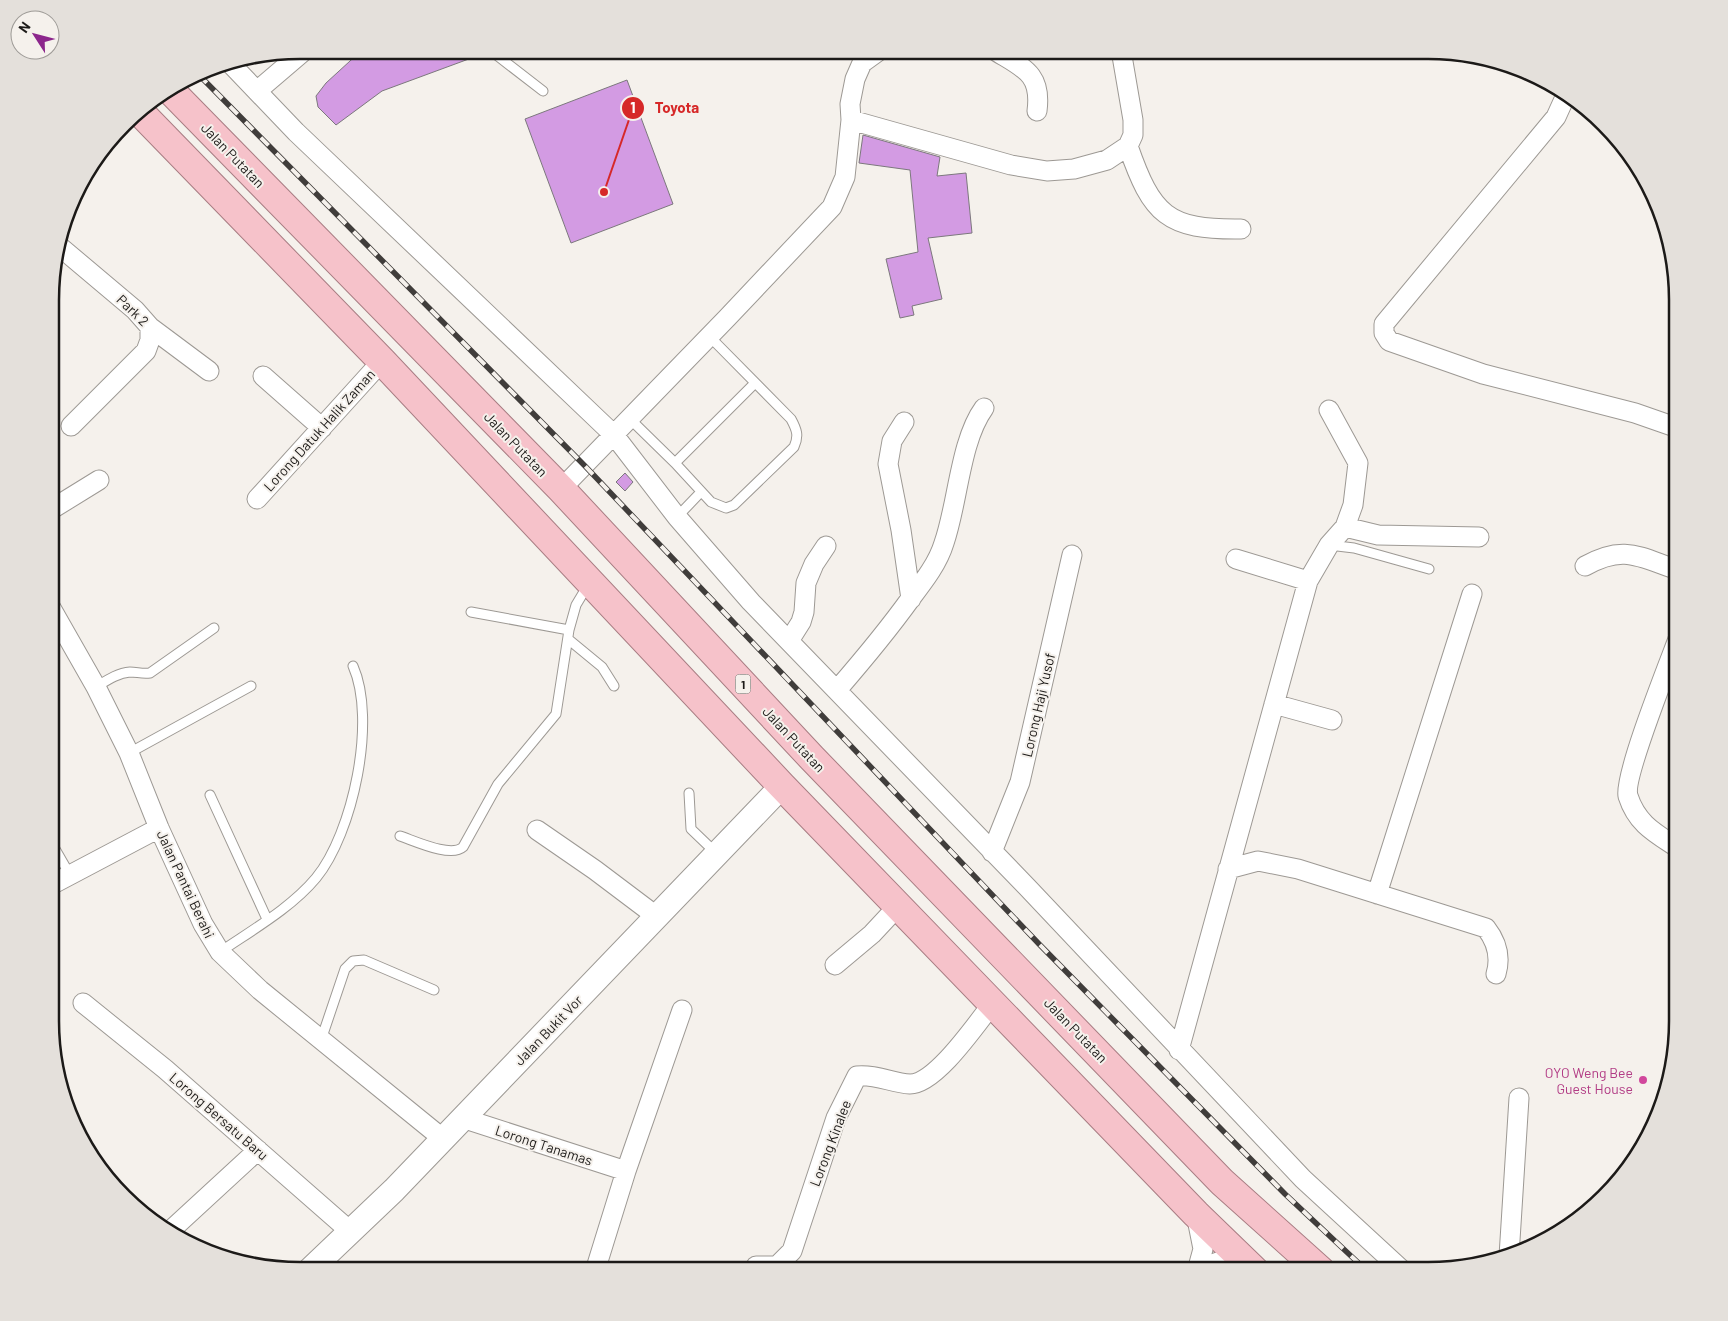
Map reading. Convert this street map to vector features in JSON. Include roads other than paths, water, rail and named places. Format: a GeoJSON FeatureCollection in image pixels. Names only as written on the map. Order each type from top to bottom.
{"type":"FeatureCollection","features":[{"type":"Feature","properties":{"kind":"highway","name":"Jalan Putatan"},"geometry":{"type":"LineString","coordinates":[[174,94],[560,490],[823,769],[1222,1182],[1311,1262]]}},
{"type":"Feature","properties":{"kind":"highway"},"geometry":{"type":"LineString","coordinates":[[144,116],[382,361],[591,580],[789,792],[1196,1214],[1246,1262]]}},
{"type":"Feature","properties":{"kind":"highway"},"geometry":{"type":"LineString","coordinates":[[472,456],[500,428]]}},
{"type":"Feature","properties":{"kind":"highway"},"geometry":{"type":"LineString","coordinates":[[789,792],[823,769]]}},
{"type":"Feature","properties":{"kind":"street"},"geometry":{"type":"LineString","coordinates":[[257,91],[294,59]]}},
{"type":"Feature","properties":{"kind":"street"},"geometry":{"type":"LineString","coordinates":[[560,490],[710,337],[832,207],[845,177],[851,120],[850,104],[855,79],[862,63],[868,59]]}},
{"type":"Feature","properties":{"kind":"street"},"geometry":{"type":"LineString","coordinates":[[1007,59],[1032,77],[1038,86],[1037,111]]}},
{"type":"Feature","properties":{"kind":"street"},"geometry":{"type":"LineString","coordinates":[[851,120],[1011,165],[1047,171],[1074,169],[1107,160],[1128,146],[1133,135],[1133,120],[1123,59]]}},
{"type":"Feature","properties":{"kind":"street"},"geometry":{"type":"LineString","coordinates":[[235,68],[303,139],[614,435],[677,517],[751,602],[1303,1179],[1393,1262]]}},
{"type":"Feature","properties":{"kind":"street"},"geometry":{"type":"LineString","coordinates":[[1564,100],[1556,117],[1384,324],[1384,333],[1389,340],[1483,374],[1617,408],[1669,425]]}},
{"type":"Feature","properties":{"kind":"street"},"geometry":{"type":"LineString","coordinates":[[1128,146],[1147,190],[1163,212],[1179,223],[1190,226],[1241,229]]}},
{"type":"Feature","properties":{"kind":"street","name":"Park 2"},"geometry":{"type":"LineString","coordinates":[[64,250],[135,310],[150,326],[209,371]]}},
{"type":"Feature","properties":{"kind":"street"},"geometry":{"type":"LineString","coordinates":[[71,426],[146,351],[150,340],[150,326]]}},
{"type":"Feature","properties":{"kind":"street","name":"Lorong Datuk Halik Zaman"},"geometry":{"type":"LineString","coordinates":[[257,499],[382,361]]}},
{"type":"Feature","properties":{"kind":"street"},"geometry":{"type":"LineString","coordinates":[[263,376],[322,428]]}},
{"type":"Feature","properties":{"kind":"street"},"geometry":{"type":"LineString","coordinates":[[837,690],[882,637],[936,562],[944,545],[968,439],[974,423],[984,408]]}},
{"type":"Feature","properties":{"kind":"street"},"geometry":{"type":"LineString","coordinates":[[1179,1050],[1308,581],[1329,545],[1345,527],[1353,505],[1358,463],[1329,410]]}},
{"type":"Feature","properties":{"kind":"street"},"geometry":{"type":"LineString","coordinates":[[904,422],[892,441],[888,464],[901,530],[911,599]]}},
{"type":"Feature","properties":{"kind":"street"},"geometry":{"type":"LineString","coordinates":[[59,505],[99,480]]}},
{"type":"Feature","properties":{"kind":"street"},"geometry":{"type":"LineString","coordinates":[[1345,527],[1378,535],[1479,537]]}},
{"type":"Feature","properties":{"kind":"street"},"geometry":{"type":"LineString","coordinates":[[789,641],[801,622],[804,612],[806,583],[814,564],[826,546]]}},
{"type":"Feature","properties":{"kind":"street"},"geometry":{"type":"LineString","coordinates":[[1585,566],[1601,557],[1622,552],[1669,567]]}},
{"type":"Feature","properties":{"kind":"street","name":"Lorong Haji Yusof"},"geometry":{"type":"LineString","coordinates":[[992,852],[1020,782],[1072,555]]}},
{"type":"Feature","properties":{"kind":"street"},"geometry":{"type":"LineString","coordinates":[[1236,559],[1308,581]]}},
{"type":"Feature","properties":{"kind":"street"},"geometry":{"type":"LineString","coordinates":[[1377,894],[1472,594]]}},
{"type":"Feature","properties":{"kind":"street","name":"Jalan Pantai Berahi"},"geometry":{"type":"LineString","coordinates":[[59,621],[129,753],[159,828],[202,924],[220,952],[244,977],[442,1138]]}},
{"type":"Feature","properties":{"kind":"street"},"geometry":{"type":"LineString","coordinates":[[1669,663],[1637,749],[1628,795],[1644,826],[1669,842]]}},
{"type":"Feature","properties":{"kind":"street"},"geometry":{"type":"LineString","coordinates":[[1274,704],[1332,720]]}},
{"type":"Feature","properties":{"kind":"street","name":"Jalan Bukit Vor"},"geometry":{"type":"LineString","coordinates":[[319,1262],[351,1232],[462,1118],[716,853],[789,792]]}},
{"type":"Feature","properties":{"kind":"street"},"geometry":{"type":"LineString","coordinates":[[59,881],[159,828]]}},
{"type":"Feature","properties":{"kind":"street"},"geometry":{"type":"LineString","coordinates":[[537,830],[595,870],[656,916]]}},
{"type":"Feature","properties":{"kind":"street"},"geometry":{"type":"LineString","coordinates":[[1228,869],[1258,861],[1298,869],[1486,928],[1495,940],[1499,963],[1496,974]]}},
{"type":"Feature","properties":{"kind":"street"},"geometry":{"type":"LineString","coordinates":[[835,965],[872,934],[899,905]]}},
{"type":"Feature","properties":{"kind":"street","name":"Lorong Bersatu Baru"},"geometry":{"type":"LineString","coordinates":[[83,1003],[165,1069],[351,1232]]}},
{"type":"Feature","properties":{"kind":"street","name":"Lorong Kinalee"},"geometry":{"type":"LineString","coordinates":[[781,1262],[792,1251],[836,1118],[857,1076],[869,1075],[909,1084],[922,1082],[952,1055],[993,1003]]}},
{"type":"Feature","properties":{"kind":"street"},"geometry":{"type":"LineString","coordinates":[[598,1262],[626,1171],[682,1010]]}},
{"type":"Feature","properties":{"kind":"street"},"geometry":{"type":"LineString","coordinates":[[1510,1248],[1519,1098]]}},
{"type":"Feature","properties":{"kind":"street","name":"Lorong Tanamas"},"geometry":{"type":"LineString","coordinates":[[462,1118],[626,1171]]}},
{"type":"Feature","properties":{"kind":"street"},"geometry":{"type":"LineString","coordinates":[[174,1227],[258,1150]]}},
{"type":"Feature","properties":{"kind":"street"},"geometry":{"type":"LineString","coordinates":[[1196,1214],[1203,1249],[1199,1262]]}},
{"type":"Feature","properties":{"kind":"street"},"geometry":{"type":"LineString","coordinates":[[1213,1262],[1224,1260],[1230,1262]]}},
{"type":"Feature","properties":{"kind":"lane"},"geometry":{"type":"LineString","coordinates":[[502,59],[543,91]]}},
{"type":"Feature","properties":{"kind":"lane"},"geometry":{"type":"LineString","coordinates":[[629,418],[675,463],[700,493],[718,506],[726,508],[734,505],[794,447],[798,439],[791,419],[710,337]]}},
{"type":"Feature","properties":{"kind":"lane"},"geometry":{"type":"LineString","coordinates":[[675,463],[755,383]]}},
{"type":"Feature","properties":{"kind":"lane"},"geometry":{"type":"LineString","coordinates":[[677,517],[700,493]]}},
{"type":"Feature","properties":{"kind":"lane"},"geometry":{"type":"LineString","coordinates":[[1329,545],[1354,548],[1429,570]]}},
{"type":"Feature","properties":{"kind":"lane"},"geometry":{"type":"LineString","coordinates":[[400,836],[449,852],[459,851],[464,847],[498,784],[556,714],[568,635],[576,605],[591,580]]}},
{"type":"Feature","properties":{"kind":"lane"},"geometry":{"type":"LineString","coordinates":[[470,612],[568,635],[602,666],[614,686]]}},
{"type":"Feature","properties":{"kind":"lane"},"geometry":{"type":"LineString","coordinates":[[96,688],[116,675],[129,672],[150,673],[214,628]]}},
{"type":"Feature","properties":{"kind":"lane"},"geometry":{"type":"LineString","coordinates":[[220,952],[291,902],[316,878],[327,863],[341,830],[354,786],[362,719],[360,690],[353,666]]}},
{"type":"Feature","properties":{"kind":"lane"},"geometry":{"type":"LineString","coordinates":[[129,753],[250,686]]}},
{"type":"Feature","properties":{"kind":"lane"},"geometry":{"type":"LineString","coordinates":[[689,793],[691,829],[716,853]]}},
{"type":"Feature","properties":{"kind":"lane"},"geometry":{"type":"LineString","coordinates":[[210,795],[267,919]]}},
{"type":"Feature","properties":{"kind":"lane"},"geometry":{"type":"LineString","coordinates":[[59,856],[70,875]]}},
{"type":"Feature","properties":{"kind":"lane"},"geometry":{"type":"LineString","coordinates":[[321,1040],[345,969],[353,961],[364,960],[434,990]]}},
{"type":"Feature","properties":{"kind":"railway"},"geometry":{"type":"LineString","coordinates":[[203,79],[585,466],[1039,944],[1285,1194],[1357,1262]]}},
{"type":"Feature","properties":{"kind":"place","name":"Toyota"},"geometry":{"type":"Point","coordinates":[604,192]}},
{"type":"Feature","properties":{"kind":"place","name":"OYO Weng Bee Guest House"},"geometry":{"type":"Point","coordinates":[1643,1080]}}]}
